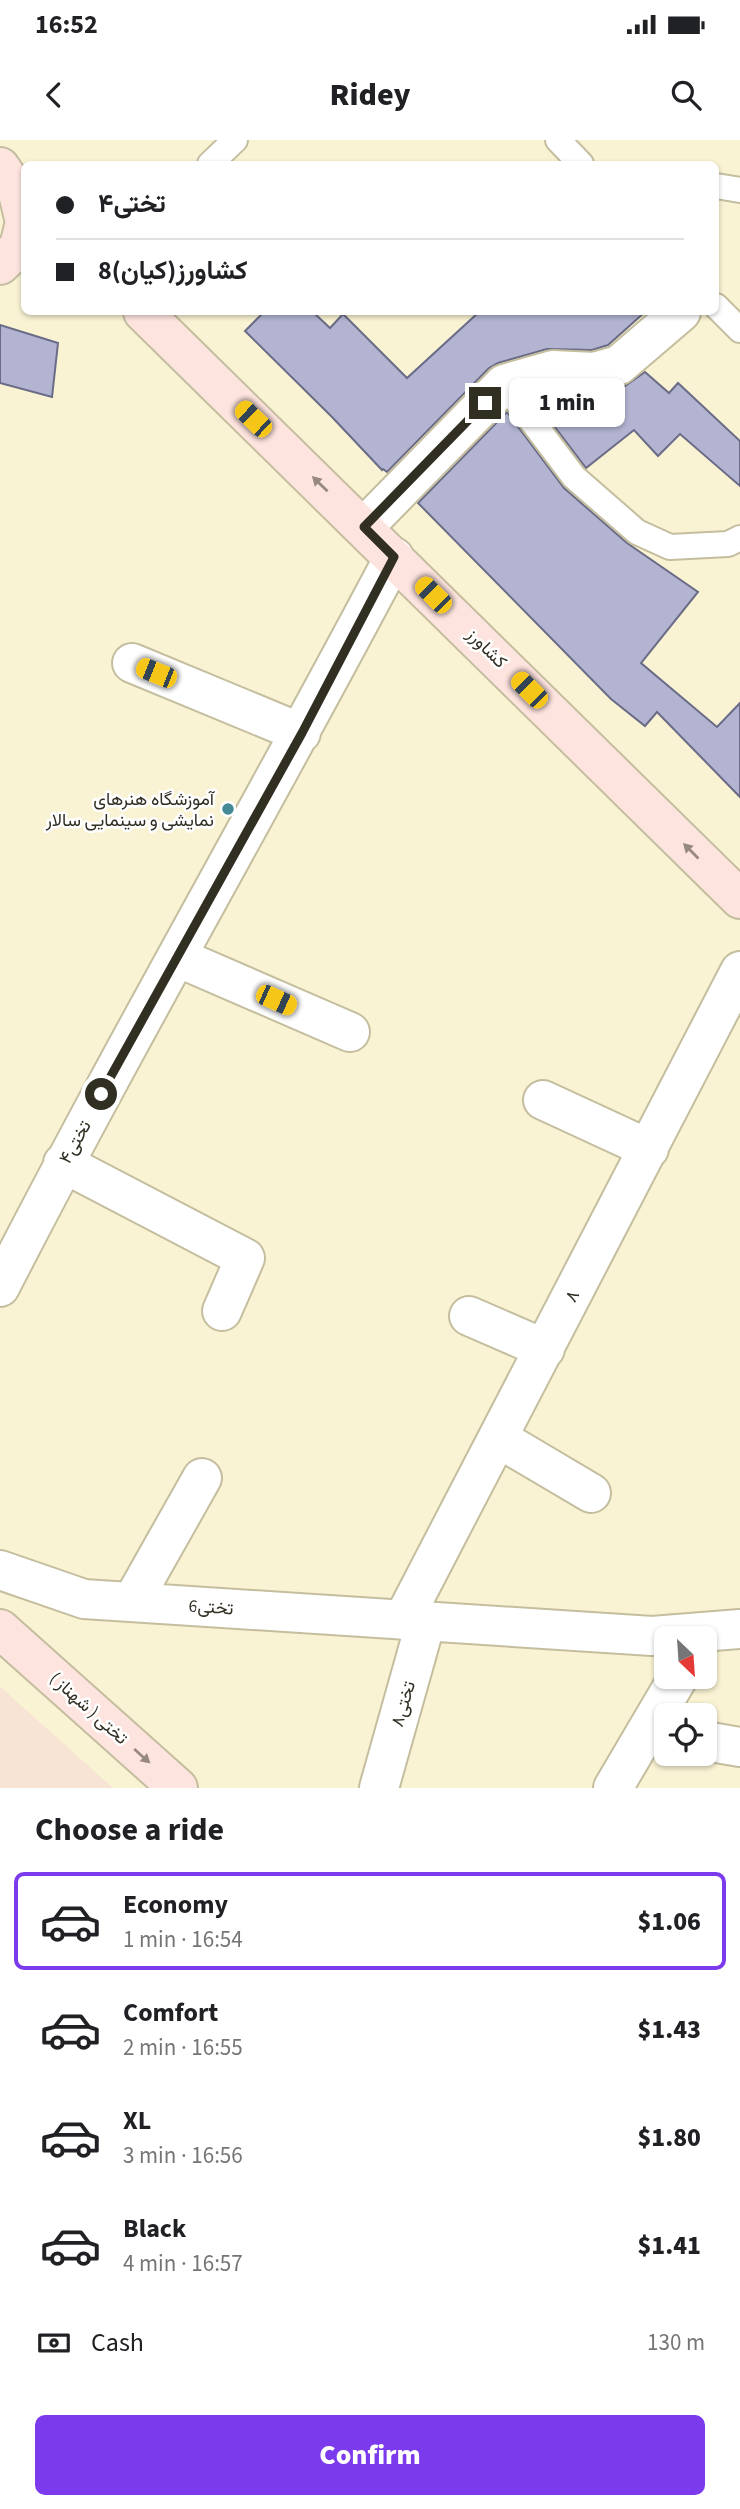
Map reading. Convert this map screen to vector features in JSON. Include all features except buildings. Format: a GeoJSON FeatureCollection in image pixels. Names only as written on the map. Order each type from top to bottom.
{"type":"FeatureCollection","features":[{"type":"Feature","properties":{"kind":"street"},"geometry":{"type":"LineString","coordinates":[[0,167],[18,193],[18,241]]}},
{"type":"Feature","properties":{"kind":"street","name":"کشاورز"},"geometry":{"type":"LineString","coordinates":[[146,315],[740,899]]}},
{"type":"Feature","properties":{"kind":"street"},"geometry":{"type":"LineString","coordinates":[[364,527],[504,384],[553,370],[594,372],[619,365],[677,315]]}},
{"type":"Feature","properties":{"kind":"street","name":"تختی۴"},"geometry":{"type":"LineString","coordinates":[[0,1287],[63,1163],[302,733],[394,557]]}},
{"type":"Feature","properties":{"kind":"street"},"geometry":{"type":"LineString","coordinates":[[132,663],[302,733]]}},
{"type":"Feature","properties":{"kind":"street"},"geometry":{"type":"LineString","coordinates":[[177,957],[350,1032]]}},
{"type":"Feature","properties":{"kind":"street","name":"۸"},"geometry":{"type":"LineString","coordinates":[[414,1620],[498,1438],[740,971]]}},
{"type":"Feature","properties":{"kind":"street"},"geometry":{"type":"LineString","coordinates":[[543,1100],[649,1149]]}},
{"type":"Feature","properties":{"kind":"street"},"geometry":{"type":"LineString","coordinates":[[63,1163],[245,1258],[222,1311]]}},
{"type":"Feature","properties":{"kind":"street"},"geometry":{"type":"LineString","coordinates":[[469,1316],[545,1349]]}},
{"type":"Feature","properties":{"kind":"street"},"geometry":{"type":"LineString","coordinates":[[498,1438],[591,1493]]}},
{"type":"Feature","properties":{"kind":"street"},"geometry":{"type":"LineString","coordinates":[[132,1602],[202,1478]]}},
{"type":"Feature","properties":{"kind":"street","name":"6تختی"},"geometry":{"type":"LineString","coordinates":[[0,1570],[84,1599],[654,1636]]}},
{"type":"Feature","properties":{"kind":"street","name":"تختی۸"},"geometry":{"type":"LineString","coordinates":[[379,1788],[414,1620]]}},
{"type":"Feature","properties":{"kind":"street","name":"تختی ( شهناز )"},"geometry":{"type":"LineString","coordinates":[[0,1629],[178,1788]]}},
{"type":"Feature","properties":{"kind":"street"},"geometry":{"type":"LineString","coordinates":[[613,1788],[654,1737]]}},
{"type":"Feature","properties":{"kind":"street"},"geometry":{"type":"LineString","coordinates":[[717,1743],[740,1747]]}},
{"type":"Feature","properties":{"kind":"lane"},"geometry":{"type":"LineString","coordinates":[[213,161],[235,140]]}},
{"type":"Feature","properties":{"kind":"lane"},"geometry":{"type":"LineString","coordinates":[[558,140],[579,161]]}},
{"type":"Feature","properties":{"kind":"lane"},"geometry":{"type":"LineString","coordinates":[[719,186],[740,190]]}},
{"type":"Feature","properties":{"kind":"lane"},"geometry":{"type":"LineString","coordinates":[[719,309],[740,330]]}},
{"type":"Feature","properties":{"kind":"lane"},"geometry":{"type":"LineString","coordinates":[[504,384],[574,477],[637,531],[670,547],[728,544],[740,538]]}},
{"type":"Feature","properties":{"kind":"shaded area"},"geometry":{"type":"Polygon","coordinates":[[[0,1687],[6,1692],[113,1788],[0,1788],[0,1687]]]}},
{"type":"Feature","properties":{"kind":"place","name":"آموزشگاه هنرهای نمایشی و سینمایی سالار"},"geometry":{"type":"Point","coordinates":[228,809]}},
{"type":"Feature","properties":{"kind":"route"},"geometry":{"type":"LineString","coordinates":[[101,1094],[302,733],[394,557],[364,527],[485,403]]}}]}
